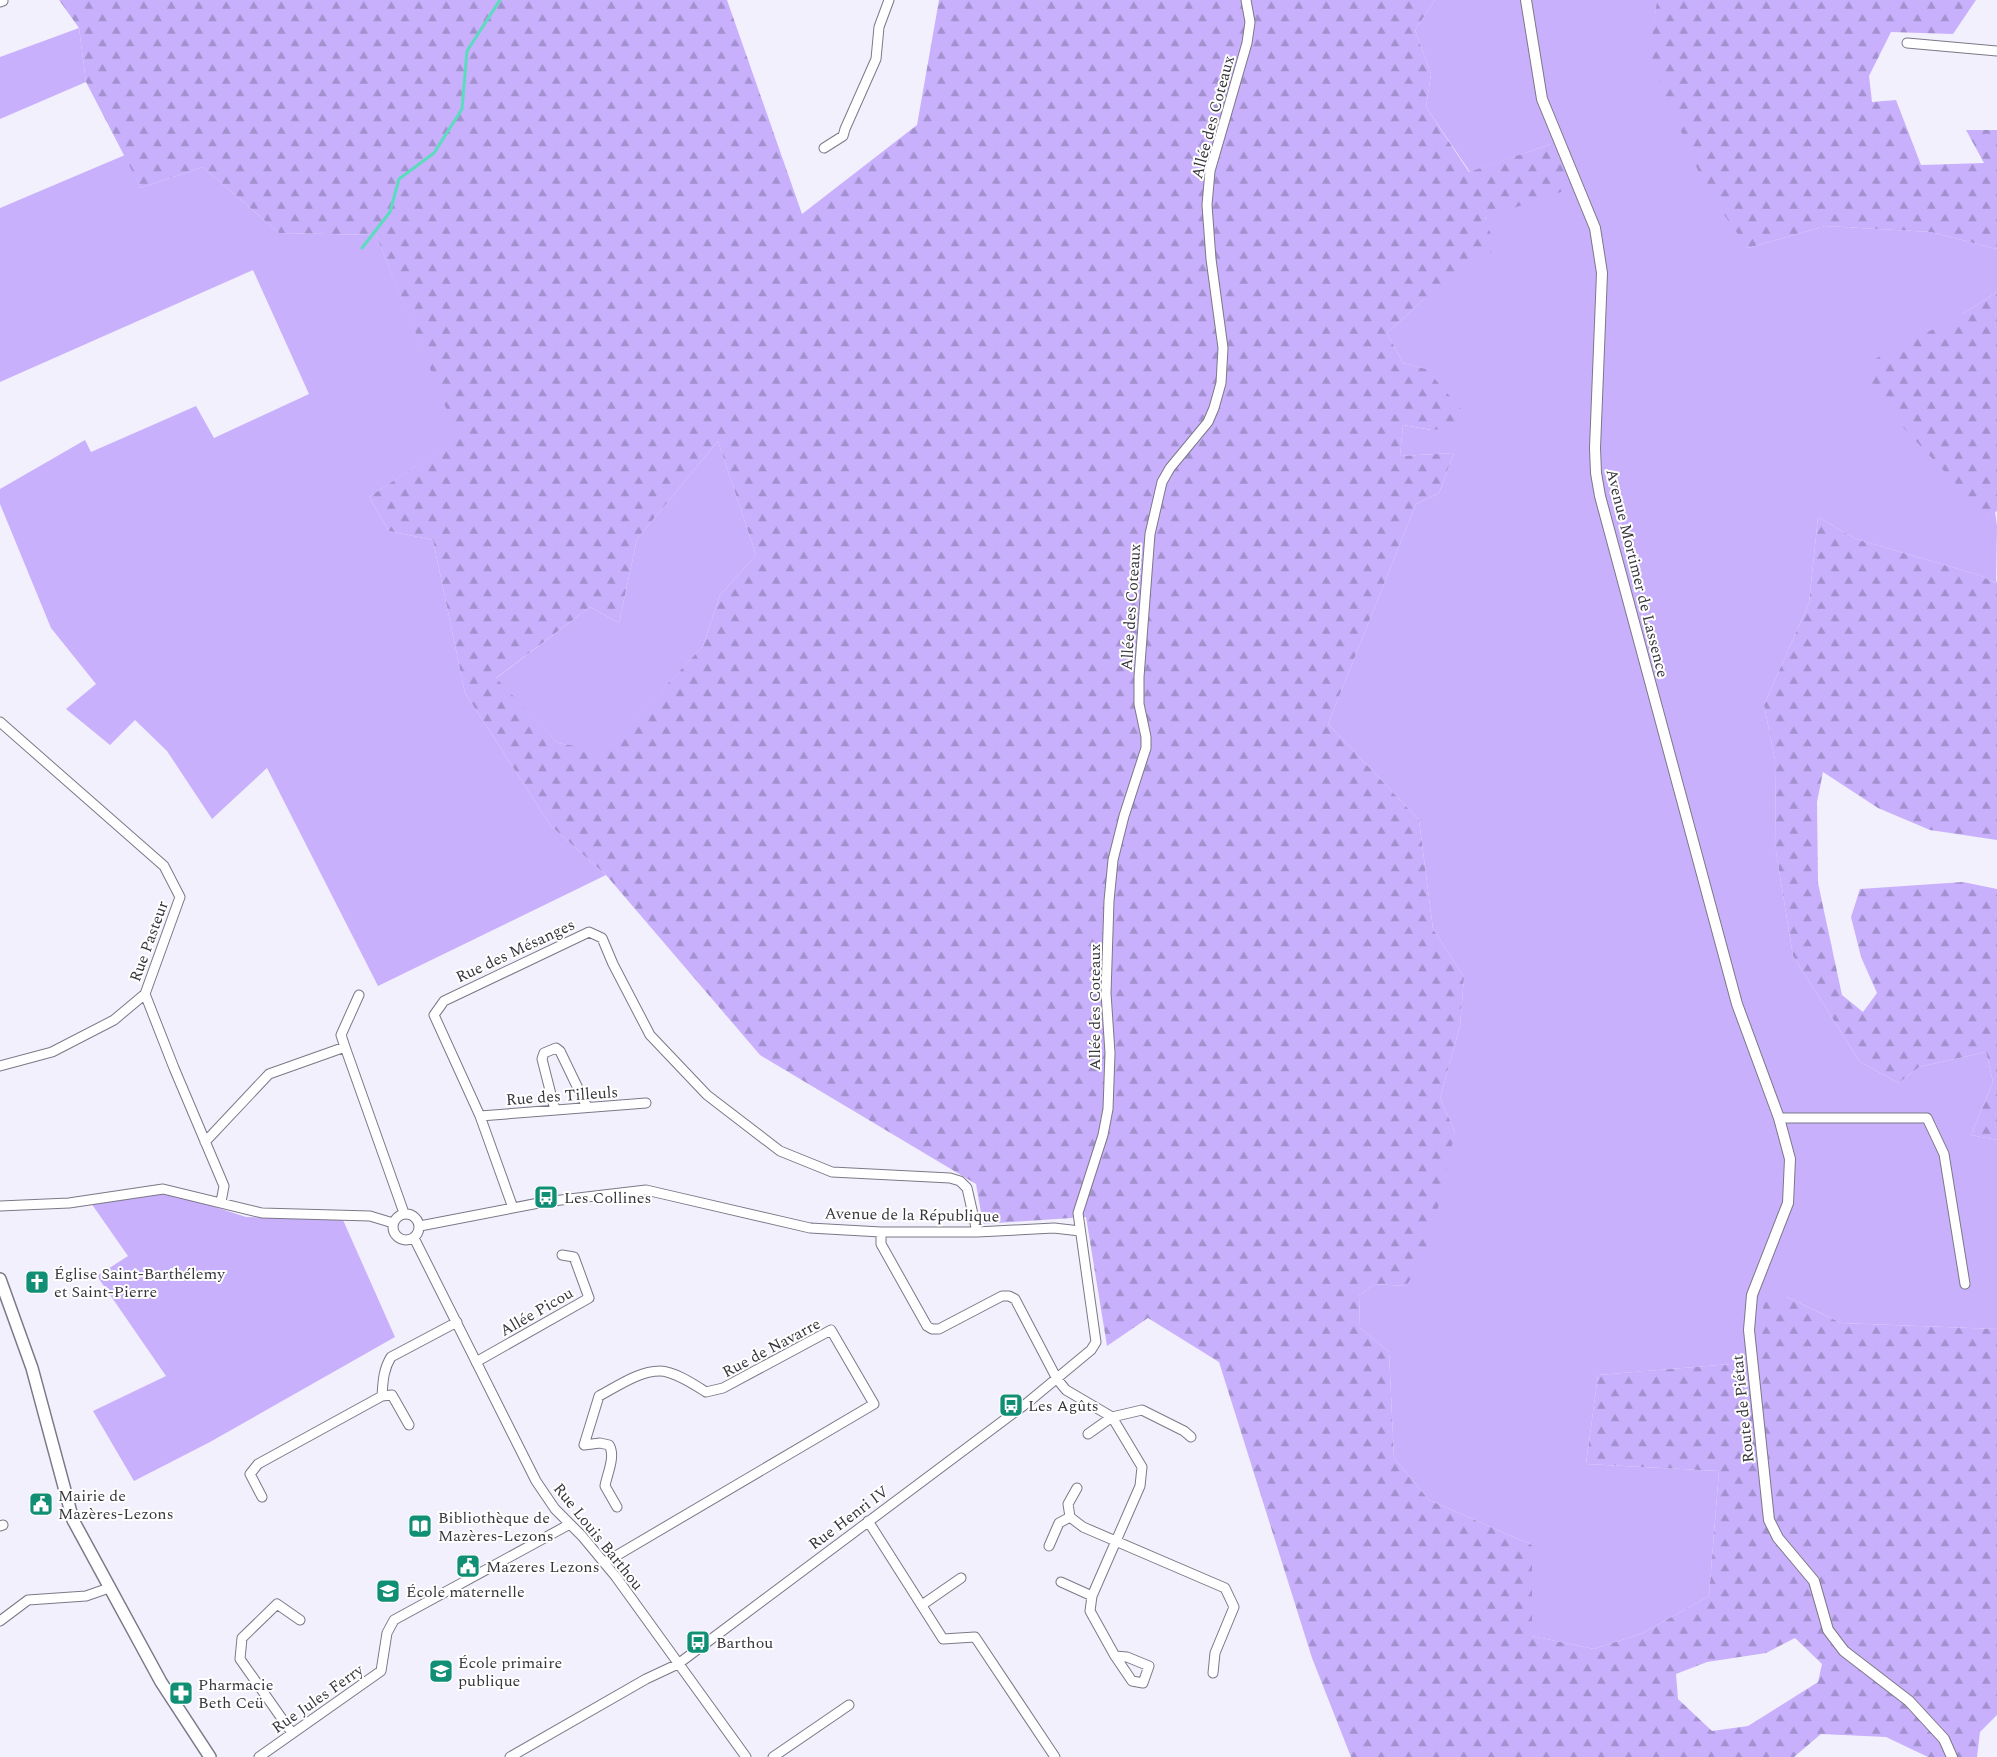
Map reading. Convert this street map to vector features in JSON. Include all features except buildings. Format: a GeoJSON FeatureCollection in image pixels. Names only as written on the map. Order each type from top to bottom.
{"type":"FeatureCollection","features":[{"type":"Feature","properties":{"kind":"main road"},"geometry":{"type":"LineString","coordinates":[[0,1279],[32,1368],[73,1520],[161,1682],[210,1757]]}},
{"type":"Feature","properties":{"kind":"street"},"geometry":{"type":"LineString","coordinates":[[824,148],[842,136],[865,86],[876,59],[879,27],[889,0]]}},
{"type":"Feature","properties":{"kind":"street","name":"Allée des Coteaux"},"geometry":{"type":"LineString","coordinates":[[1080,1231],[1078,1212],[1103,1135],[1108,1109],[1110,1053],[1106,992],[1109,901],[1113,860],[1124,816],[1146,748],[1146,737],[1139,704],[1139,677],[1150,534],[1162,482],[1170,468],[1208,422],[1221,383],[1223,348],[1211,259],[1207,205],[1210,171],[1247,43],[1250,22],[1246,0]]}},
{"type":"Feature","properties":{"kind":"street","name":"Avenue Mortimer de Lassence"},"geometry":{"type":"LineString","coordinates":[[1526,0],[1542,99],[1595,228],[1602,273],[1596,448],[1596,473],[1600,496],[1737,1004]]}},
{"type":"Feature","properties":{"kind":"street"},"geometry":{"type":"LineString","coordinates":[[1907,43],[1997,51]]}},
{"type":"Feature","properties":{"kind":"street","name":"Rue Pasteur"},"geometry":{"type":"LineString","coordinates":[[0,722],[164,866],[180,897],[146,994],[224,1186],[221,1202]]}},
{"type":"Feature","properties":{"kind":"street","name":"Rue des Mésanges"},"geometry":{"type":"LineString","coordinates":[[513,1208],[480,1116],[434,1015],[444,1000],[589,932],[602,938],[613,964],[650,1035],[714,1101],[780,1151],[832,1172],[950,1178],[960,1181],[967,1188],[977,1232]]}},
{"type":"Feature","properties":{"kind":"street"},"geometry":{"type":"LineString","coordinates":[[0,1066],[52,1052],[114,1020],[146,994]]}},
{"type":"Feature","properties":{"kind":"street"},"geometry":{"type":"LineString","coordinates":[[358,996],[341,1035],[404,1213]]}},
{"type":"Feature","properties":{"kind":"street","name":"Route de Piétat"},"geometry":{"type":"LineString","coordinates":[[1737,1004],[1779,1118],[1790,1159],[1788,1203],[1752,1295],[1748,1330],[1769,1520],[1778,1538],[1814,1581],[1828,1630],[1844,1651],[1908,1701],[1944,1740],[1952,1757]]}},
{"type":"Feature","properties":{"kind":"street"},"geometry":{"type":"LineString","coordinates":[[205,1142],[269,1074],[345,1047]]}},
{"type":"Feature","properties":{"kind":"street"},"geometry":{"type":"LineString","coordinates":[[555,1110],[542,1059],[544,1053],[556,1048],[560,1051],[587,1107]]}},
{"type":"Feature","properties":{"kind":"street","name":"Rue des Tilleuls"},"geometry":{"type":"LineString","coordinates":[[480,1116],[646,1104]]}},
{"type":"Feature","properties":{"kind":"street"},"geometry":{"type":"LineString","coordinates":[[1779,1118],[1927,1118],[1944,1154],[1965,1284]]}},
{"type":"Feature","properties":{"kind":"street"},"geometry":{"type":"LineString","coordinates":[[0,1206],[69,1203],[163,1189],[262,1213],[370,1216],[393,1223]]}},
{"type":"Feature","properties":{"kind":"street","name":"Avenue de la République"},"geometry":{"type":"LineString","coordinates":[[420,1226],[544,1202],[646,1190],[810,1228],[881,1232],[977,1232],[1054,1228],[1080,1231]]}},
{"type":"Feature","properties":{"kind":"street"},"geometry":{"type":"LineString","coordinates":[[404,1213],[416,1217],[420,1226],[418,1234],[414,1238],[406,1240],[399,1238],[394,1231],[393,1223],[397,1217],[404,1213]]}},
{"type":"Feature","properties":{"kind":"street","name":"Rue Henri IV"},"geometry":{"type":"LineString","coordinates":[[510,1757],[646,1679],[678,1664],[1057,1379],[1090,1350],[1096,1342],[1080,1231]]}},
{"type":"Feature","properties":{"kind":"street"},"geometry":{"type":"LineString","coordinates":[[881,1232],[881,1244],[927,1326],[932,1329],[939,1329],[1002,1296],[1009,1296],[1014,1300],[1057,1379],[1066,1390],[1112,1417],[1142,1467],[1140,1486],[1092,1596],[1090,1611],[1115,1656]]}},
{"type":"Feature","properties":{"kind":"street","name":"Rue Louis Barthou"},"geometry":{"type":"LineString","coordinates":[[414,1238],[536,1481],[555,1509],[582,1536],[604,1563],[746,1757]]}},
{"type":"Feature","properties":{"kind":"street","name":"Allée Picou"},"geometry":{"type":"LineString","coordinates":[[476,1362],[589,1298],[574,1257],[562,1255]]}},
{"type":"Feature","properties":{"kind":"street"},"geometry":{"type":"LineString","coordinates":[[382,1396],[386,1366],[391,1357],[457,1322]]}},
{"type":"Feature","properties":{"kind":"street","name":"Rue de Navarre"},"geometry":{"type":"LineString","coordinates":[[604,1563],[874,1404],[831,1330],[723,1388],[706,1392],[682,1378],[661,1371],[637,1377],[599,1396],[584,1445],[600,1443],[609,1445],[612,1450],[605,1486],[617,1507]]}},
{"type":"Feature","properties":{"kind":"street"},"geometry":{"type":"LineString","coordinates":[[262,1497],[250,1474],[258,1464],[382,1396],[392,1395],[410,1425]]}},
{"type":"Feature","properties":{"kind":"street"},"geometry":{"type":"LineString","coordinates":[[1088,1434],[1112,1417],[1142,1410],[1184,1431],[1191,1437]]}},
{"type":"Feature","properties":{"kind":"street"},"geometry":{"type":"LineString","coordinates":[[1077,1488],[1068,1504],[1070,1517],[1083,1527],[1225,1588],[1234,1607],[1215,1654],[1212,1673]]}},
{"type":"Feature","properties":{"kind":"street"},"geometry":{"type":"LineString","coordinates":[[1049,1546],[1059,1523],[1070,1517]]}},
{"type":"Feature","properties":{"kind":"street"},"geometry":{"type":"LineString","coordinates":[[868,1521],[943,1639],[975,1637],[1055,1757]]}},
{"type":"Feature","properties":{"kind":"street","name":"Rue Jules Ferry"},"geometry":{"type":"LineString","coordinates":[[264,1756],[292,1733],[381,1671],[387,1633],[394,1620],[570,1524]]}},
{"type":"Feature","properties":{"kind":"street"},"geometry":{"type":"LineString","coordinates":[[922,1605],[961,1578]]}},
{"type":"Feature","properties":{"kind":"street"},"geometry":{"type":"LineString","coordinates":[[1060,1582],[1092,1596]]}},
{"type":"Feature","properties":{"kind":"street"},"geometry":{"type":"LineString","coordinates":[[0,1621],[28,1600],[86,1596],[109,1588]]}},
{"type":"Feature","properties":{"kind":"street"},"geometry":{"type":"LineString","coordinates":[[292,1733],[240,1659],[240,1649],[242,1638],[277,1604],[300,1620]]}},
{"type":"Feature","properties":{"kind":"street"},"geometry":{"type":"LineString","coordinates":[[773,1757],[849,1705]]}},
{"type":"Feature","properties":{"kind":"green space"},"geometry":{"type":"Polygon","coordinates":[[[59,0],[727,0],[802,214],[917,125],[939,0],[1435,0],[1415,30],[1431,74],[1426,107],[1469,172],[1551,144],[1572,188],[1485,218],[1496,249],[1423,300],[1387,333],[1403,363],[1426,369],[1462,410],[1459,426],[1432,430],[1403,425],[1400,456],[1454,453],[1439,493],[1416,504],[1328,724],[1419,820],[1433,929],[1464,977],[1460,1026],[1440,1098],[1455,1132],[1428,1252],[1406,1286],[1374,1284],[1359,1296],[1360,1328],[1389,1352],[1394,1458],[1429,1500],[1532,1545],[1532,1636],[1594,1649],[1643,1633],[1709,1596],[1719,1471],[1586,1464],[1598,1375],[1743,1363],[1765,1302],[1787,1297],[1841,1323],[1997,1329],[1997,1715],[1980,1732],[1977,1757],[1928,1757],[1886,1737],[1821,1734],[1794,1757],[1351,1757],[1312,1658],[1219,1362],[1148,1318],[1107,1346],[1086,1217],[983,1224],[976,1184],[760,1055],[606,875],[551,826],[465,693],[433,540],[389,531],[369,497],[458,438],[376,235],[279,233],[203,167],[141,188],[86,82],[79,28],[59,0]],[[718,441],[637,539],[619,623],[590,607],[496,678],[558,743],[605,751],[703,646],[720,595],[756,555],[718,441]],[[1795,1638],[1766,1653],[1707,1662],[1676,1674],[1678,1699],[1712,1731],[1748,1726],[1818,1682],[1822,1664],[1795,1638]]]}},
{"type":"Feature","properties":{"kind":"green space"},"geometry":{"type":"Polygon","coordinates":[[[1435,0],[1657,0],[1650,58],[1748,248],[1825,226],[1931,232],[1997,249],[1997,292],[1963,314],[1987,517],[1995,511],[1997,526],[1996,583],[1979,575],[1856,539],[1818,517],[1809,603],[1764,705],[1775,760],[1776,852],[1793,956],[1860,1062],[1899,1083],[1919,1067],[1986,1052],[1993,1082],[1971,1135],[1997,1140],[1997,1329],[1841,1323],[1787,1297],[1754,1333],[1743,1363],[1598,1375],[1586,1464],[1719,1471],[1709,1596],[1643,1633],[1594,1649],[1532,1636],[1532,1545],[1429,1500],[1394,1458],[1389,1352],[1360,1328],[1359,1296],[1374,1284],[1406,1286],[1455,1132],[1440,1098],[1460,1026],[1464,977],[1433,929],[1419,820],[1328,724],[1416,504],[1439,493],[1454,453],[1400,456],[1403,425],[1431,430],[1426,369],[1403,363],[1387,333],[1423,300],[1485,219],[1551,144],[1470,172],[1426,107],[1431,74],[1415,30],[1435,0]]]}},
{"type":"Feature","properties":{"kind":"green space"},"geometry":{"type":"Polygon","coordinates":[[[1657,0],[1976,0],[1953,34],[1891,32],[1869,76],[1872,102],[1896,100],[1921,165],[1984,163],[1966,130],[1997,130],[1997,249],[1931,232],[1825,226],[1748,248],[1707,191],[1649,58],[1657,0]]]}},
{"type":"Feature","properties":{"kind":"green space"},"geometry":{"type":"Polygon","coordinates":[[[79,28],[86,82],[0,119],[0,57],[79,28]]]}},
{"type":"Feature","properties":{"kind":"green space"},"geometry":{"type":"Polygon","coordinates":[[[125,155],[141,188],[203,167],[279,233],[376,235],[459,438],[369,497],[389,531],[433,540],[465,693],[551,826],[606,875],[378,986],[267,768],[212,819],[167,751],[135,720],[110,745],[66,709],[96,684],[51,628],[0,504],[0,489],[85,440],[91,452],[196,406],[214,438],[309,394],[253,270],[0,382],[0,208],[125,155]]]}},
{"type":"Feature","properties":{"kind":"green space"},"geometry":{"type":"Polygon","coordinates":[[[1997,292],[1997,511],[1987,517],[1871,393],[1875,359],[1963,314],[1997,292]]]}},
{"type":"Feature","properties":{"kind":"green space"},"geometry":{"type":"Polygon","coordinates":[[[718,441],[756,555],[720,595],[703,646],[605,752],[558,743],[495,679],[590,607],[619,623],[637,539],[718,441]]]}},
{"type":"Feature","properties":{"kind":"green space"},"geometry":{"type":"Polygon","coordinates":[[[1818,517],[1856,539],[1979,575],[1996,583],[1997,580],[1997,840],[1930,830],[1878,808],[1823,772],[1817,802],[1818,883],[1842,995],[1863,1012],[1877,993],[1861,957],[1851,917],[1860,889],[1963,882],[1997,889],[1997,1140],[1971,1135],[1993,1082],[1986,1052],[1919,1067],[1899,1083],[1860,1062],[1793,956],[1776,852],[1775,760],[1764,705],[1809,603],[1818,517]]]}},
{"type":"Feature","properties":{"kind":"green space"},"geometry":{"type":"Polygon","coordinates":[[[162,1190],[246,1217],[343,1220],[395,1337],[210,1442],[134,1481],[93,1411],[166,1376],[97,1276],[128,1256],[91,1203],[162,1190]]]}},
{"type":"Feature","properties":{"kind":"waterway"},"geometry":{"type":"LineString","coordinates":[[362,248],[390,212],[399,179],[434,153],[462,109],[467,51],[500,0]]}},
{"type":"Feature","properties":{"kind":"place","name":"Les Collines"},"geometry":{"type":"Point","coordinates":[546,1197]}},
{"type":"Feature","properties":{"kind":"place","name":"Église Saint-Barthélemy et Saint-Pierre"},"geometry":{"type":"Point","coordinates":[37,1282]}},
{"type":"Feature","properties":{"kind":"place","name":"Les Agûts"},"geometry":{"type":"Point","coordinates":[1011,1405]}},
{"type":"Feature","properties":{"kind":"place","name":"Mairie de Mazères-Lezons"},"geometry":{"type":"Point","coordinates":[41,1504]}},
{"type":"Feature","properties":{"kind":"place","name":"Bibliothèque de Mazères-Lezons"},"geometry":{"type":"Point","coordinates":[420,1526]}},
{"type":"Feature","properties":{"kind":"place","name":"Mazeres Lezons"},"geometry":{"type":"Point","coordinates":[468,1566]}},
{"type":"Feature","properties":{"kind":"place","name":"École maternelle"},"geometry":{"type":"Point","coordinates":[388,1591]}},
{"type":"Feature","properties":{"kind":"place","name":"Barthou"},"geometry":{"type":"Point","coordinates":[698,1642]}},
{"type":"Feature","properties":{"kind":"place","name":"École primaire publique"},"geometry":{"type":"Point","coordinates":[441,1671]}},
{"type":"Feature","properties":{"kind":"place","name":"Pharmacie Beth Ceü"},"geometry":{"type":"Point","coordinates":[181,1693]}}]}
